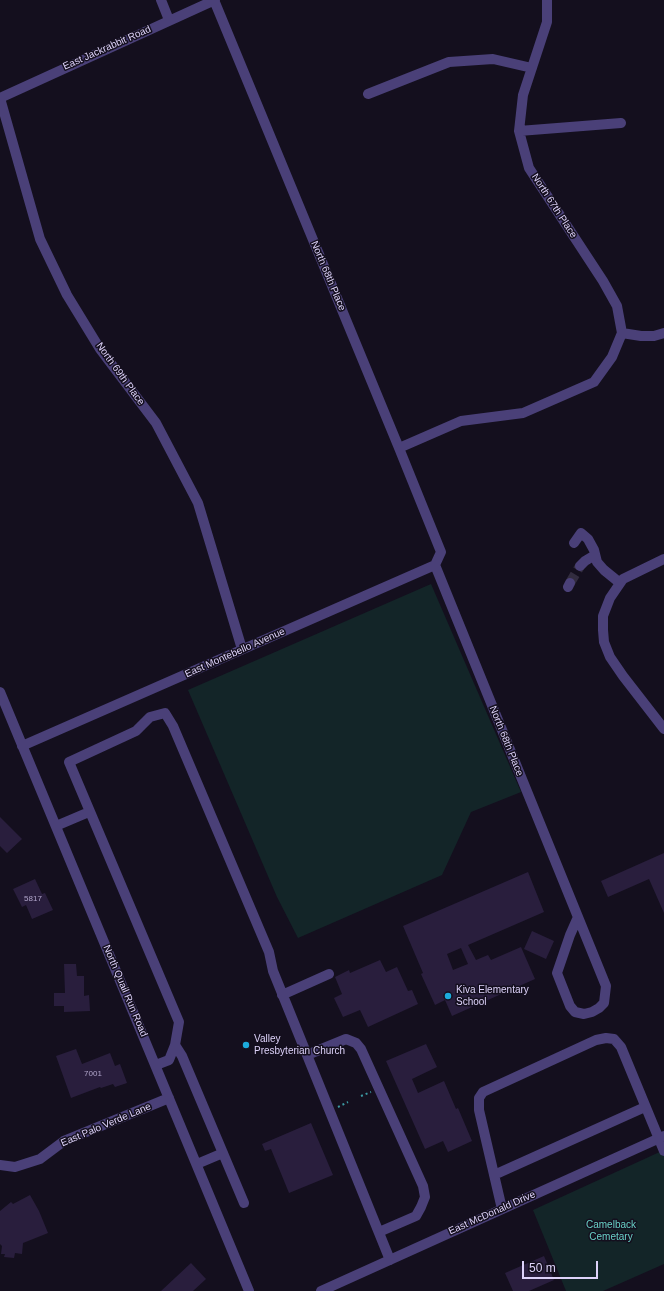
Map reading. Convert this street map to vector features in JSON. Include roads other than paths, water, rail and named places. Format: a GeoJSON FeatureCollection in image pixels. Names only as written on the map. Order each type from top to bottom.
{"type":"FeatureCollection","features":[{"type":"Feature","properties":{"kind":"street"},"geometry":{"type":"LineString","coordinates":[[161,0],[169,20]]}},
{"type":"Feature","properties":{"kind":"street","name":"East Jackrabbit Road"},"geometry":{"type":"LineString","coordinates":[[0,98],[214,0]]}},
{"type":"Feature","properties":{"kind":"street","name":"North 68th Place"},"geometry":{"type":"LineString","coordinates":[[214,0],[400,448],[441,552],[435,565],[578,917],[606,986],[604,1003],[592,1012],[584,1014],[576,1012],[570,1006],[557,972],[578,917]]}},
{"type":"Feature","properties":{"kind":"street","name":"North 67th Place"},"geometry":{"type":"LineString","coordinates":[[547,0],[547,22],[523,94],[519,131],[529,168],[603,281],[617,306],[622,333]]}},
{"type":"Feature","properties":{"kind":"street"},"geometry":{"type":"LineString","coordinates":[[368,94],[449,62],[493,59],[532,68]]}},
{"type":"Feature","properties":{"kind":"street","name":"North 69th Place"},"geometry":{"type":"LineString","coordinates":[[0,98],[40,239],[67,295],[100,349],[156,423],[198,503],[242,649]]}},
{"type":"Feature","properties":{"kind":"street"},"geometry":{"type":"LineString","coordinates":[[519,131],[621,123]]}},
{"type":"Feature","properties":{"kind":"street"},"geometry":{"type":"LineString","coordinates":[[400,448],[461,421],[523,414],[594,382],[612,357],[622,333],[641,336],[663,336]]}},
{"type":"Feature","properties":{"kind":"street"},"geometry":{"type":"LineString","coordinates":[[574,543],[581,533],[588,540],[598,562],[604,570],[620,583]]}},
{"type":"Feature","properties":{"kind":"street"},"geometry":{"type":"LineString","coordinates":[[580,566],[585,560],[595,555]]}},
{"type":"Feature","properties":{"kind":"street"},"geometry":{"type":"LineString","coordinates":[[664,559],[623,579],[610,598],[603,616],[602,630],[604,642],[610,657],[664,729]]}},
{"type":"Feature","properties":{"kind":"street","name":"East Montebello Avenue"},"geometry":{"type":"LineString","coordinates":[[22,746],[435,565]]}},
{"type":"Feature","properties":{"kind":"street","name":"North Quail Run Road"},"geometry":{"type":"LineString","coordinates":[[0,692],[249,1291]]}},
{"type":"Feature","properties":{"kind":"street"},"geometry":{"type":"LineString","coordinates":[[156,1065],[169,1060],[175,1045],[179,1022],[69,762],[136,731],[150,716],[165,713],[173,726],[269,952],[273,972],[282,995],[390,1260]]}},
{"type":"Feature","properties":{"kind":"street"},"geometry":{"type":"LineString","coordinates":[[56,826],[89,812]]}},
{"type":"Feature","properties":{"kind":"street"},"geometry":{"type":"LineString","coordinates":[[282,995],[329,974]]}},
{"type":"Feature","properties":{"kind":"street"},"geometry":{"type":"LineString","coordinates":[[502,1209],[480,1110],[479,1098],[483,1092],[596,1040],[606,1038],[614,1039],[621,1047],[645,1107],[661,1137],[664,1151]]}},
{"type":"Feature","properties":{"kind":"street"},"geometry":{"type":"LineString","coordinates":[[307,1055],[346,1039],[356,1043],[361,1048],[423,1186],[424,1197],[416,1216],[379,1232]]}},
{"type":"Feature","properties":{"kind":"street"},"geometry":{"type":"LineString","coordinates":[[175,1045],[182,1056],[244,1203]]}},
{"type":"Feature","properties":{"kind":"street","name":"East Palo Verde Lane"},"geometry":{"type":"LineString","coordinates":[[0,1165],[14,1167],[40,1159],[64,1141],[170,1098]]}},
{"type":"Feature","properties":{"kind":"street"},"geometry":{"type":"LineString","coordinates":[[494,1175],[645,1107]]}},
{"type":"Feature","properties":{"kind":"street","name":"East McDonald Drive"},"geometry":{"type":"LineString","coordinates":[[320,1291],[661,1137]]}},
{"type":"Feature","properties":{"kind":"street"},"geometry":{"type":"LineString","coordinates":[[197,1164],[223,1153]]}},
{"type":"Feature","properties":{"kind":"tunnel"},"geometry":{"type":"LineString","coordinates":[[570,583],[580,566]]}},
{"type":"Feature","properties":{"kind":"place","name":"Kiva Elementary School"},"geometry":{"type":"Point","coordinates":[448,996]}},
{"type":"Feature","properties":{"kind":"place","name":"Valley Presbyterian Church"},"geometry":{"type":"Point","coordinates":[246,1045]}},
{"type":"Feature","properties":{"kind":"park label","name":"Camelback Cemetary"},"geometry":{"type":"Point","coordinates":[611,1230]}}]}
